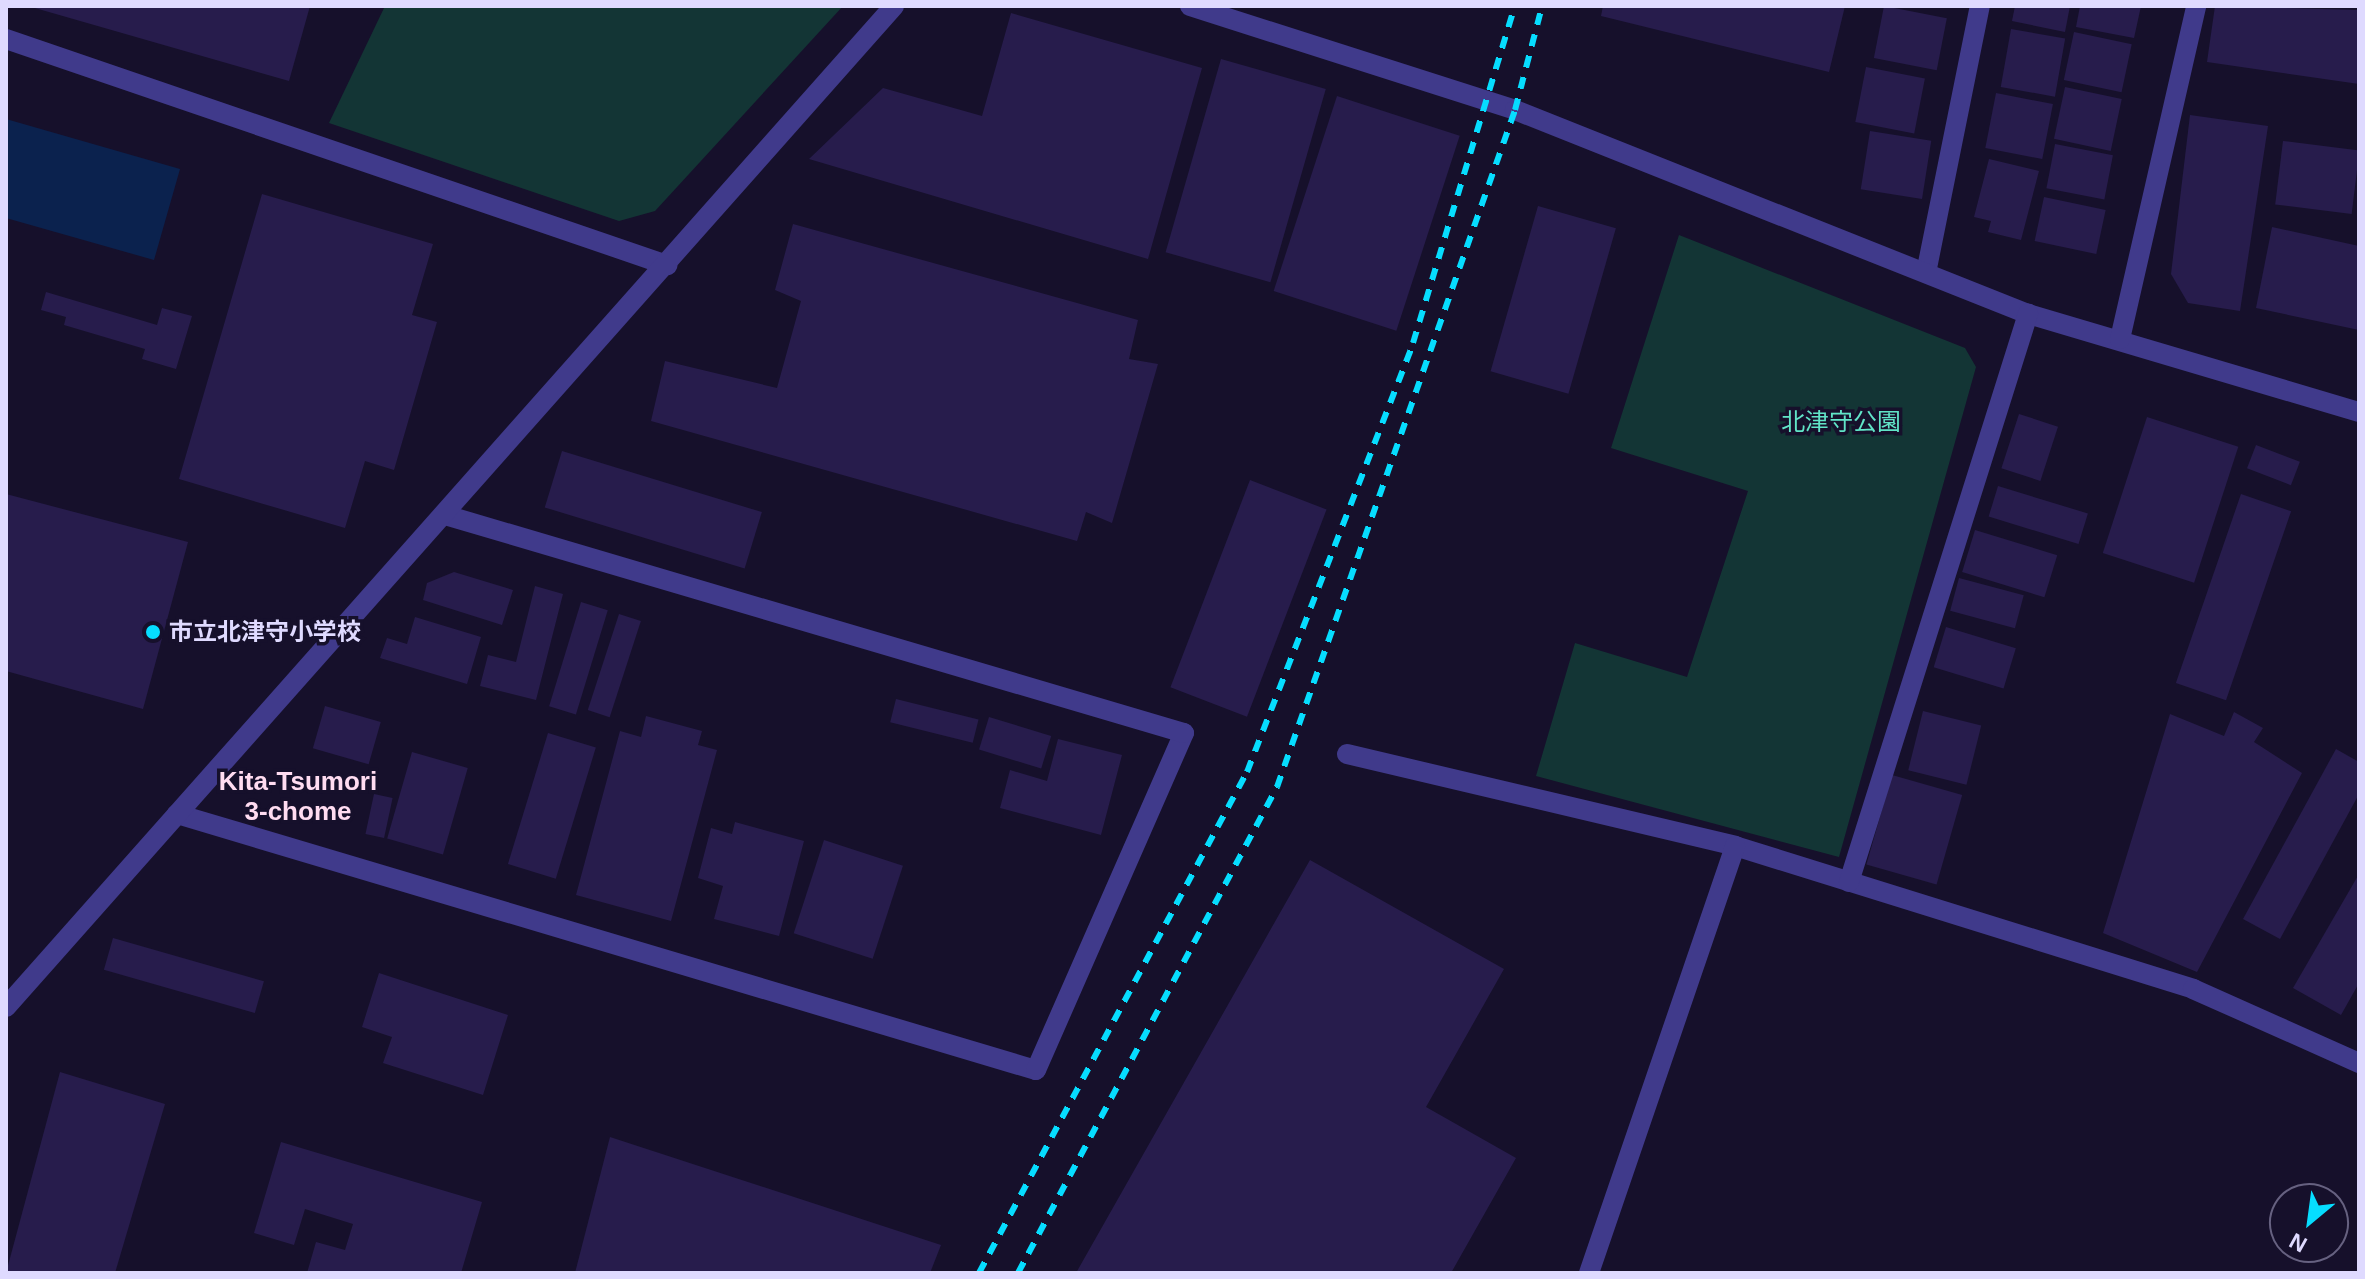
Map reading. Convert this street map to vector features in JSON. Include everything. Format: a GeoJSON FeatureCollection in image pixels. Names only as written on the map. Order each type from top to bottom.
{"type":"FeatureCollection","features":[{"type":"Feature","properties":{"kind":"street"},"geometry":{"type":"LineString","coordinates":[[6,1007],[894,6]]}},
{"type":"Feature","properties":{"kind":"street"},"geometry":{"type":"LineString","coordinates":[[1190,6],[1515,110],[2028,314],[2359,412]]}},
{"type":"Feature","properties":{"kind":"street"},"geometry":{"type":"LineString","coordinates":[[1926,273],[1980,6]]}},
{"type":"Feature","properties":{"kind":"street"},"geometry":{"type":"LineString","coordinates":[[2120,339],[2196,6]]}},
{"type":"Feature","properties":{"kind":"street"},"geometry":{"type":"LineString","coordinates":[[6,39],[667,265]]}},
{"type":"Feature","properties":{"kind":"street"},"geometry":{"type":"LineString","coordinates":[[1849,882],[2028,314]]}},
{"type":"Feature","properties":{"kind":"street"},"geometry":{"type":"LineString","coordinates":[[177,814],[1036,1070],[1184,733],[445,515]]}},
{"type":"Feature","properties":{"kind":"street"},"geometry":{"type":"LineString","coordinates":[[1347,754],[1735,846],[2193,989],[2359,1063]]}},
{"type":"Feature","properties":{"kind":"street"},"geometry":{"type":"LineString","coordinates":[[1589,1273],[1735,846]]}},
{"type":"Feature","properties":{"kind":"green space"},"geometry":{"type":"Polygon","coordinates":[[[385,6],[843,6],[655,211],[619,221],[329,123],[385,6]]]}},
{"type":"Feature","properties":{"kind":"green space","name":"北津守公園"},"geometry":{"type":"Polygon","coordinates":[[[1679,235],[1965,348],[1976,367],[1839,857],[1536,776],[1575,643],[1687,677],[1748,491],[1611,448],[1679,235]]]}},
{"type":"Feature","properties":{"kind":"water"},"geometry":{"type":"Polygon","coordinates":[[[6,119],[180,169],[154,260],[6,218],[6,119]]]}},
{"type":"Feature","properties":{"kind":"building"},"geometry":{"type":"Polygon","coordinates":[[[28,6],[310,6],[289,81],[28,6]]]}},
{"type":"Feature","properties":{"kind":"building"},"geometry":{"type":"Polygon","coordinates":[[[1603,6],[1845,6],[1829,72],[1601,16],[1603,6]]]}},
{"type":"Feature","properties":{"kind":"building"},"geometry":{"type":"Polygon","coordinates":[[[1884,6],[1947,18],[1937,70],[1874,58],[1884,6]]]}},
{"type":"Feature","properties":{"kind":"building"},"geometry":{"type":"Polygon","coordinates":[[[2015,6],[2070,6],[2065,32],[2012,21],[2015,6]]]}},
{"type":"Feature","properties":{"kind":"building"},"geometry":{"type":"Polygon","coordinates":[[[2080,6],[2141,6],[2134,38],[2076,27],[2080,6]]]}},
{"type":"Feature","properties":{"kind":"building"},"geometry":{"type":"Polygon","coordinates":[[[2215,6],[2359,10],[2359,84],[2207,62],[2215,6]]]}},
{"type":"Feature","properties":{"kind":"building"},"geometry":{"type":"Polygon","coordinates":[[[1011,13],[1202,68],[1148,259],[809,159],[883,88],[982,116],[1011,13]]]}},
{"type":"Feature","properties":{"kind":"building"},"geometry":{"type":"Polygon","coordinates":[[[2011,29],[2065,39],[2055,97],[2001,87],[2011,29]]]}},
{"type":"Feature","properties":{"kind":"building"},"geometry":{"type":"Polygon","coordinates":[[[2074,32],[2132,44],[2122,92],[2064,80],[2074,32]]]}},
{"type":"Feature","properties":{"kind":"building"},"geometry":{"type":"Polygon","coordinates":[[[1221,59],[1326,89],[1270,282],[1166,252],[1221,59]]]}},
{"type":"Feature","properties":{"kind":"building"},"geometry":{"type":"Polygon","coordinates":[[[1866,67],[1925,78],[1914,133],[1855,122],[1866,67]]]}},
{"type":"Feature","properties":{"kind":"building"},"geometry":{"type":"Polygon","coordinates":[[[2065,87],[2122,99],[2111,151],[2054,139],[2065,87]]]}},
{"type":"Feature","properties":{"kind":"building"},"geometry":{"type":"Polygon","coordinates":[[[1996,93],[2053,104],[2042,159],[1985,148],[1996,93]]]}},
{"type":"Feature","properties":{"kind":"building"},"geometry":{"type":"Polygon","coordinates":[[[1337,96],[1460,136],[1396,331],[1274,291],[1337,96]]]}},
{"type":"Feature","properties":{"kind":"building"},"geometry":{"type":"Polygon","coordinates":[[[2190,115],[2268,126],[2240,311],[2188,303],[2171,274],[2190,115]]]}},
{"type":"Feature","properties":{"kind":"building"},"geometry":{"type":"Polygon","coordinates":[[[1870,131],[1931,141],[1922,199],[1861,189],[1870,131]]]}},
{"type":"Feature","properties":{"kind":"building"},"geometry":{"type":"Polygon","coordinates":[[[2283,141],[2359,150],[2352,214],[2275,205],[2283,141]]]}},
{"type":"Feature","properties":{"kind":"building"},"geometry":{"type":"Polygon","coordinates":[[[2055,144],[2113,155],[2104,199],[2046,188],[2055,144]]]}},
{"type":"Feature","properties":{"kind":"building"},"geometry":{"type":"Polygon","coordinates":[[[1989,159],[2039,171],[2021,240],[1988,232],[1991,221],[1974,217],[1989,159]]]}},
{"type":"Feature","properties":{"kind":"building"},"geometry":{"type":"Polygon","coordinates":[[[262,194],[433,244],[412,315],[437,322],[394,470],[365,461],[345,528],[179,479],[262,194]]]}},
{"type":"Feature","properties":{"kind":"building"},"geometry":{"type":"Polygon","coordinates":[[[2044,197],[2106,210],[2096,254],[2035,241],[2044,197]]]}},
{"type":"Feature","properties":{"kind":"building"},"geometry":{"type":"Polygon","coordinates":[[[1538,206],[1616,228],[1568,394],[1491,371],[1538,206]]]}},
{"type":"Feature","properties":{"kind":"building"},"geometry":{"type":"Polygon","coordinates":[[[793,224],[1138,320],[1129,359],[1158,364],[1112,523],[1086,512],[1077,541],[651,421],[665,361],[777,388],[801,301],[775,290],[793,224]]]}},
{"type":"Feature","properties":{"kind":"building"},"geometry":{"type":"Polygon","coordinates":[[[2272,227],[2359,246],[2359,330],[2256,308],[2272,227]]]}},
{"type":"Feature","properties":{"kind":"building"},"geometry":{"type":"Polygon","coordinates":[[[46,292],[157,325],[162,308],[192,316],[176,369],[142,359],[145,349],[64,325],[66,317],[41,310],[46,292]]]}},
{"type":"Feature","properties":{"kind":"building"},"geometry":{"type":"Polygon","coordinates":[[[2019,414],[2058,427],[2040,481],[2001,468],[2019,414]]]}},
{"type":"Feature","properties":{"kind":"building"},"geometry":{"type":"Polygon","coordinates":[[[2147,417],[2238,447],[2194,583],[2103,553],[2147,417]]]}},
{"type":"Feature","properties":{"kind":"building"},"geometry":{"type":"Polygon","coordinates":[[[2256,445],[2300,462],[2291,485],[2247,468],[2256,445]]]}},
{"type":"Feature","properties":{"kind":"building"},"geometry":{"type":"Polygon","coordinates":[[[562,451],[762,512],[745,569],[545,507],[562,451]]]}},
{"type":"Feature","properties":{"kind":"building"},"geometry":{"type":"Polygon","coordinates":[[[1250,480],[1327,509],[1247,717],[1170,687],[1250,480]]]}},
{"type":"Feature","properties":{"kind":"building"},"geometry":{"type":"Polygon","coordinates":[[[1998,486],[2088,513],[2079,544],[1989,517],[1998,486]]]}},
{"type":"Feature","properties":{"kind":"building"},"geometry":{"type":"Polygon","coordinates":[[[6,494],[188,542],[143,709],[6,671],[6,494]]]}},
{"type":"Feature","properties":{"kind":"building"},"geometry":{"type":"Polygon","coordinates":[[[2241,494],[2291,511],[2226,700],[2176,683],[2241,494]]]}},
{"type":"Feature","properties":{"kind":"building"},"geometry":{"type":"Polygon","coordinates":[[[1975,530],[2057,555],[2044,597],[1962,572],[1975,530]]]}},
{"type":"Feature","properties":{"kind":"building"},"geometry":{"type":"Polygon","coordinates":[[[454,572],[513,590],[502,625],[423,600],[427,583],[454,572]]]}},
{"type":"Feature","properties":{"kind":"building"},"geometry":{"type":"Polygon","coordinates":[[[1959,578],[2024,595],[2015,628],[1950,611],[1959,578]]]}},
{"type":"Feature","properties":{"kind":"building"},"geometry":{"type":"Polygon","coordinates":[[[535,586],[563,594],[536,700],[480,686],[488,655],[516,662],[535,586]]]}},
{"type":"Feature","properties":{"kind":"building"},"geometry":{"type":"Polygon","coordinates":[[[581,602],[608,610],[576,714],[549,706],[581,602]]]}},
{"type":"Feature","properties":{"kind":"building"},"geometry":{"type":"Polygon","coordinates":[[[619,614],[641,621],[610,717],[588,710],[619,614]]]}},
{"type":"Feature","properties":{"kind":"building"},"geometry":{"type":"Polygon","coordinates":[[[415,617],[481,637],[467,684],[380,658],[387,638],[407,644],[415,617]]]}},
{"type":"Feature","properties":{"kind":"building"},"geometry":{"type":"Polygon","coordinates":[[[1946,627],[2016,648],[2004,689],[1934,667],[1946,627]]]}},
{"type":"Feature","properties":{"kind":"building"},"geometry":{"type":"Polygon","coordinates":[[[896,699],[978,720],[973,743],[890,722],[896,699]]]}},
{"type":"Feature","properties":{"kind":"building"},"geometry":{"type":"Polygon","coordinates":[[[325,706],[381,722],[369,764],[313,748],[325,706]]]}},
{"type":"Feature","properties":{"kind":"building"},"geometry":{"type":"Polygon","coordinates":[[[1923,711],[1981,726],[1966,785],[1908,770],[1923,711]]]}},
{"type":"Feature","properties":{"kind":"building"},"geometry":{"type":"Polygon","coordinates":[[[2234,712],[2263,728],[2254,742],[2302,773],[2197,972],[2103,933],[2170,714],[2224,736],[2234,712]]]}},
{"type":"Feature","properties":{"kind":"building"},"geometry":{"type":"Polygon","coordinates":[[[646,716],[702,731],[698,745],[717,750],[671,921],[576,895],[620,731],[641,737],[646,716]]]}},
{"type":"Feature","properties":{"kind":"building"},"geometry":{"type":"Polygon","coordinates":[[[989,717],[1051,736],[1041,769],[979,750],[989,717]]]}},
{"type":"Feature","properties":{"kind":"building"},"geometry":{"type":"Polygon","coordinates":[[[548,733],[596,748],[556,879],[508,864],[548,733]]]}},
{"type":"Feature","properties":{"kind":"building"},"geometry":{"type":"Polygon","coordinates":[[[1058,739],[1122,755],[1101,835],[1000,808],[1010,770],[1047,781],[1058,739]]]}},
{"type":"Feature","properties":{"kind":"building"},"geometry":{"type":"Polygon","coordinates":[[[2336,749],[2359,762],[2359,794],[2280,939],[2243,919],[2336,749]]]}},
{"type":"Feature","properties":{"kind":"building"},"geometry":{"type":"Polygon","coordinates":[[[412,752],[468,768],[443,855],[387,839],[412,752]]]}},
{"type":"Feature","properties":{"kind":"building"},"geometry":{"type":"Polygon","coordinates":[[[1892,775],[1962,795],[1937,885],[1866,864],[1892,775]]]}},
{"type":"Feature","properties":{"kind":"building"},"geometry":{"type":"Polygon","coordinates":[[[374,794],[393,798],[384,838],[365,834],[374,794]]]}},
{"type":"Feature","properties":{"kind":"building"},"geometry":{"type":"Polygon","coordinates":[[[735,822],[804,841],[779,936],[714,919],[723,886],[698,878],[711,828],[732,834],[735,822]]]}},
{"type":"Feature","properties":{"kind":"building"},"geometry":{"type":"Polygon","coordinates":[[[824,840],[903,866],[873,959],[794,933],[824,840]]]}},
{"type":"Feature","properties":{"kind":"building"},"geometry":{"type":"Polygon","coordinates":[[[1310,860],[1504,969],[1426,1107],[1516,1158],[1451,1273],[1076,1273],[1310,860]]]}},
{"type":"Feature","properties":{"kind":"building"},"geometry":{"type":"Polygon","coordinates":[[[2359,874],[2359,983],[2341,1015],[2293,988],[2359,874]]]}},
{"type":"Feature","properties":{"kind":"building"},"geometry":{"type":"Polygon","coordinates":[[[113,938],[264,981],[255,1013],[104,970],[113,938]]]}},
{"type":"Feature","properties":{"kind":"building"},"geometry":{"type":"Polygon","coordinates":[[[379,973],[508,1015],[483,1095],[383,1063],[392,1037],[362,1027],[379,973]]]}},
{"type":"Feature","properties":{"kind":"building"},"geometry":{"type":"Polygon","coordinates":[[[60,1072],[165,1104],[115,1273],[6,1273],[60,1072]]]}},
{"type":"Feature","properties":{"kind":"building"},"geometry":{"type":"Polygon","coordinates":[[[610,1137],[941,1245],[930,1273],[575,1273],[610,1137]]]}},
{"type":"Feature","properties":{"kind":"building"},"geometry":{"type":"Polygon","coordinates":[[[281,1142],[482,1202],[461,1273],[307,1273],[316,1242],[345,1250],[353,1224],[305,1209],[294,1245],[254,1233],[281,1142]]]}},
{"type":"Feature","properties":{"kind":"railway"},"geometry":{"type":"LineString","coordinates":[[979,1273],[1247,772],[1413,343],[1515,6]]}},
{"type":"Feature","properties":{"kind":"railway"},"geometry":{"type":"LineString","coordinates":[[1018,1273],[1277,787],[1515,110],[1542,6]]}},
{"type":"Feature","properties":{"kind":"place","name":"市立北津守小学校"},"geometry":{"type":"Point","coordinates":[153,632]}},
{"type":"Feature","properties":{"kind":"district","name":"Kita-Tsumori 3-chome"},"geometry":{"type":"Point","coordinates":[298,797]}}]}
